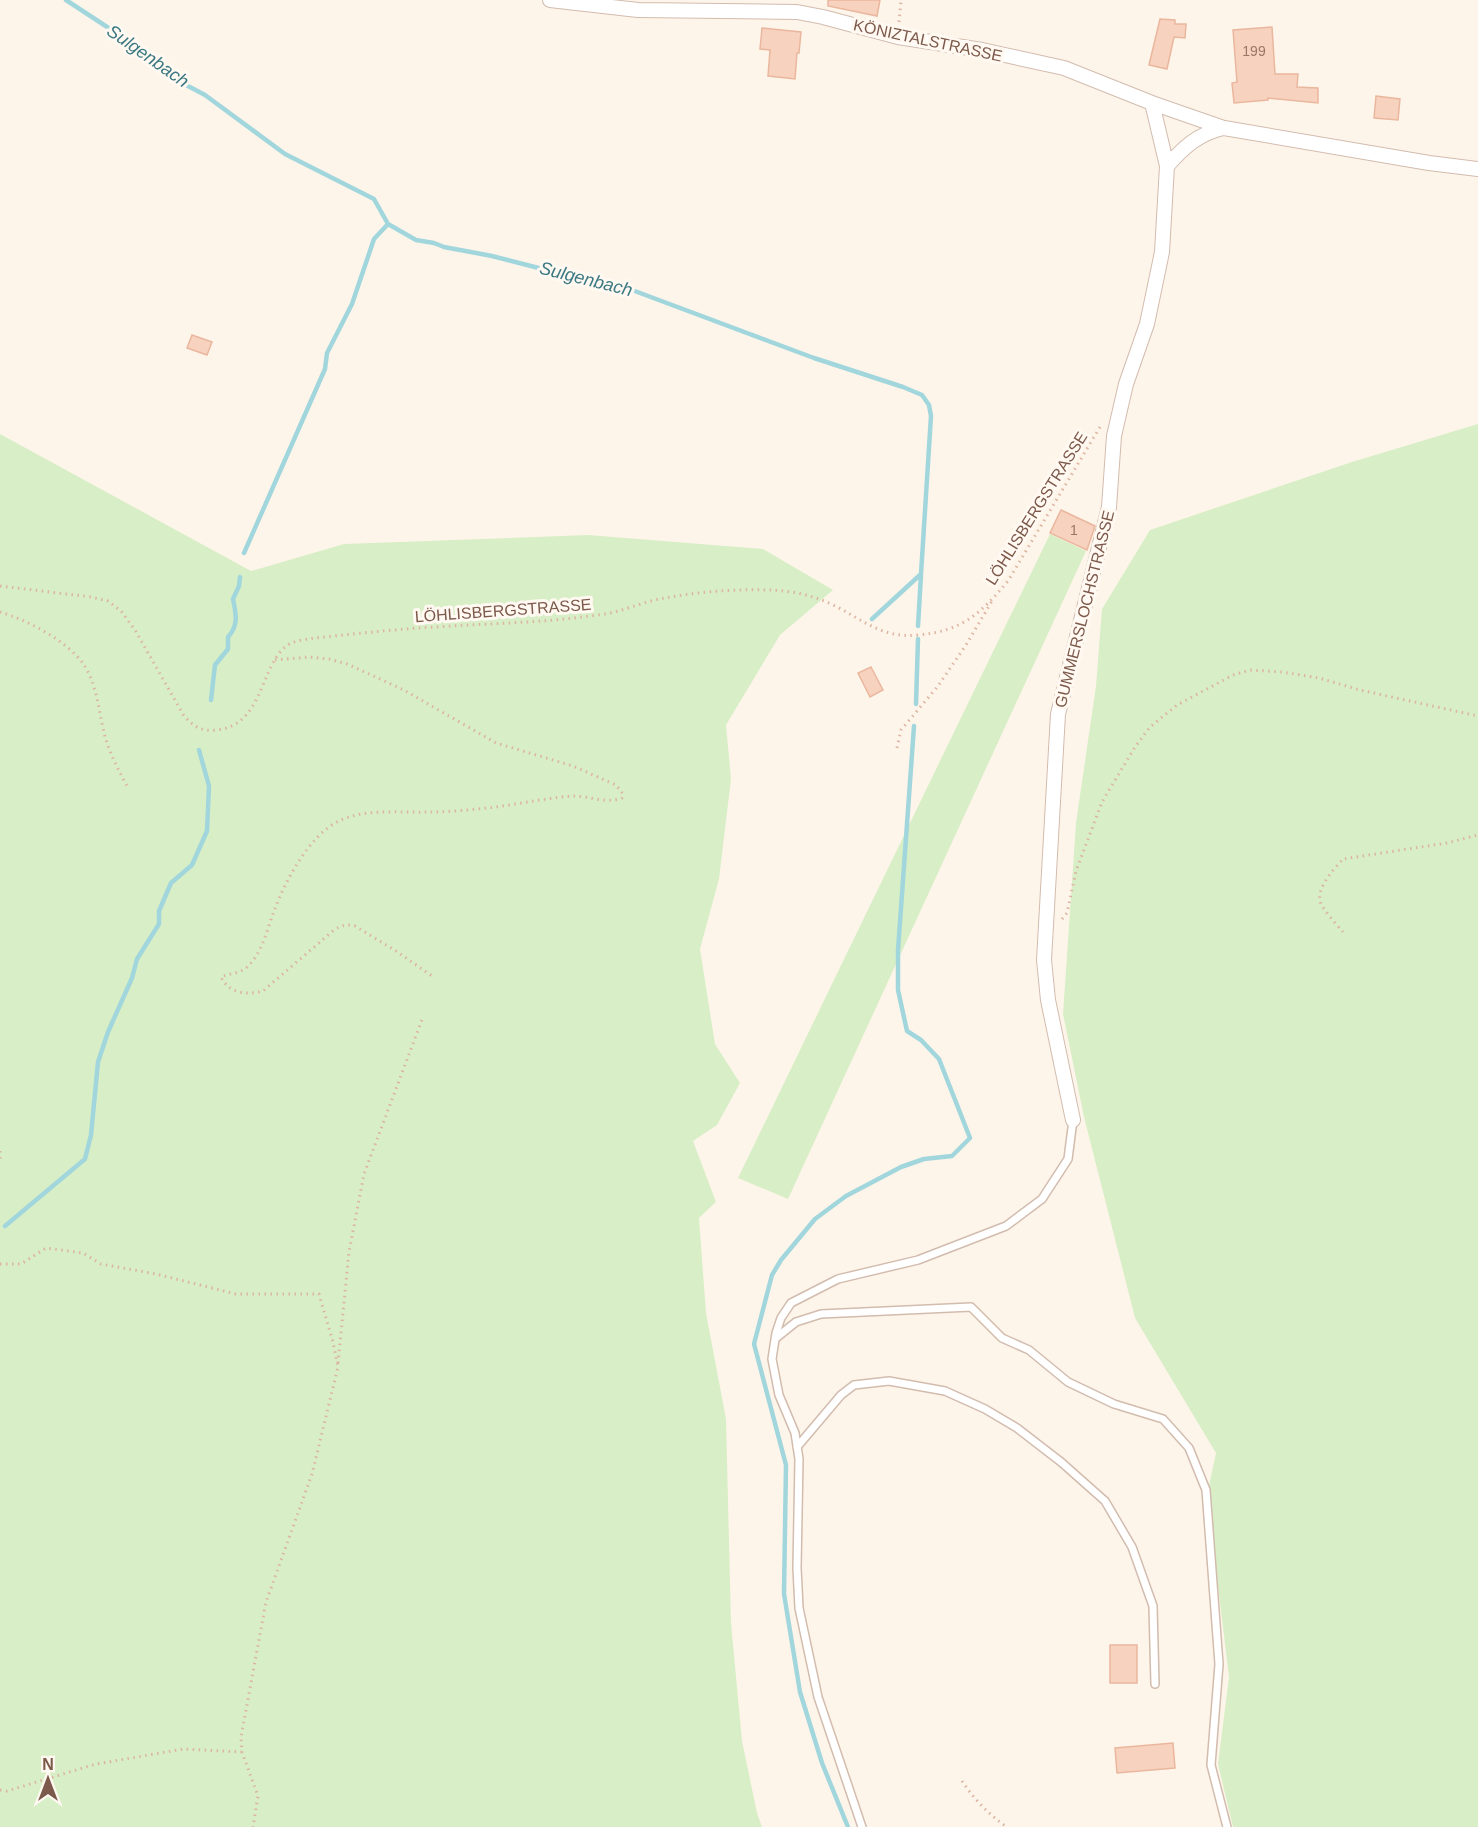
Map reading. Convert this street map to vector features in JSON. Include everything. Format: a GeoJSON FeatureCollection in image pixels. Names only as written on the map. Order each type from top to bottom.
{"type":"FeatureCollection","features":[{"type":"Feature","properties":{"kind":"street","name":"KÖNIZTALSTRASSE"},"geometry":{"type":"LineString","coordinates":[[550,0],[639,10],[797,12],[898,37],[982,50],[1064,68],[1152,103],[1224,128],[1429,163],[1478,169]]}},
{"type":"Feature","properties":{"kind":"street","name":"GUMMERSLOCHSTRASSE"},"geometry":{"type":"LineString","coordinates":[[1073,1120],[1048,1000],[1044,960],[1058,714],[1109,507],[1116,425],[1126,384],[1148,324],[1162,252],[1167,166],[1152,103]]}},
{"type":"Feature","properties":{"kind":"street"},"geometry":{"type":"LineString","coordinates":[[1167,166],[1186,145],[1206,132],[1224,128]]}},
{"type":"Feature","properties":{"kind":"lane"},"geometry":{"type":"LineString","coordinates":[[862,1827],[818,1697],[799,1608],[796,1568],[799,1459],[795,1432],[779,1395],[772,1359],[781,1318],[791,1303],[838,1279],[918,1260],[1006,1226],[1042,1199],[1068,1159],[1073,1120]]}},
{"type":"Feature","properties":{"kind":"lane"},"geometry":{"type":"LineString","coordinates":[[776,1338],[796,1322],[821,1314],[971,1307],[1002,1338],[1029,1350],[1068,1382],[1114,1404],[1163,1419],[1189,1448],[1206,1490],[1219,1664],[1211,1765],[1227,1827]]}},
{"type":"Feature","properties":{"kind":"lane"},"geometry":{"type":"LineString","coordinates":[[797,1447],[842,1395],[854,1385],[889,1381],[945,1391],[986,1408],[1017,1428],[1106,1501],[1132,1547],[1153,1606],[1155,1684]]}},
{"type":"Feature","properties":{"kind":"path"},"geometry":{"type":"LineString","coordinates":[[898,37],[901,0]]}},
{"type":"Feature","properties":{"kind":"path","name":"LÖHLISBERGSTRASSE"},"geometry":{"type":"LineString","coordinates":[[0,586],[108,601],[122,611],[135,630],[184,716],[192,725],[212,731],[224,730],[246,715],[262,691],[281,650],[288,644],[314,638],[433,627],[550,621],[607,614],[664,598],[765,590],[801,592],[830,603],[883,633],[918,635],[951,628],[975,617],[995,597],[1008,581],[1102,423]]}},
{"type":"Feature","properties":{"kind":"path"},"geometry":{"type":"LineString","coordinates":[[897,748],[901,730],[938,686],[995,597]]}},
{"type":"Feature","properties":{"kind":"path"},"geometry":{"type":"LineString","coordinates":[[0,612],[12,615],[55,638],[77,656],[86,667],[93,685],[106,739],[127,786]]}},
{"type":"Feature","properties":{"kind":"path"},"geometry":{"type":"LineString","coordinates":[[275,660],[309,657],[346,664],[413,695],[496,743],[573,766],[616,785],[621,790],[622,798],[616,801],[581,796],[555,797],[488,808],[432,812],[377,812],[352,816],[337,822],[322,832],[290,877],[275,908],[261,947],[248,966],[237,974],[221,978],[227,987],[236,992],[252,994],[263,991],[334,930],[341,925],[348,924],[396,951],[432,976]]}},
{"type":"Feature","properties":{"kind":"path"},"geometry":{"type":"LineString","coordinates":[[1045,934],[1067,913],[1076,871],[1102,802],[1135,747],[1150,727],[1177,705],[1233,675],[1250,670],[1319,678],[1360,690],[1478,716]]}},
{"type":"Feature","properties":{"kind":"path"},"geometry":{"type":"LineString","coordinates":[[1343,932],[1320,902],[1320,891],[1343,859],[1447,843],[1478,835]]}},
{"type":"Feature","properties":{"kind":"path"},"geometry":{"type":"LineString","coordinates":[[253,1827],[258,1796],[242,1752],[241,1737],[266,1602],[312,1474],[338,1368],[349,1252],[364,1174],[423,1017]]}},
{"type":"Feature","properties":{"kind":"path"},"geometry":{"type":"LineString","coordinates":[[0,1151],[0,1163]]}},
{"type":"Feature","properties":{"kind":"path"},"geometry":{"type":"LineString","coordinates":[[0,1264],[21,1264],[46,1248],[83,1253],[101,1264],[156,1274],[236,1294],[319,1294],[338,1368]]}},
{"type":"Feature","properties":{"kind":"path"},"geometry":{"type":"LineString","coordinates":[[0,1790],[8,1791],[96,1764],[184,1749],[242,1752]]}},
{"type":"Feature","properties":{"kind":"path"},"geometry":{"type":"LineString","coordinates":[[962,1781],[995,1819],[1007,1827]]}},
{"type":"Feature","properties":{"kind":"green space"},"geometry":{"type":"Polygon","coordinates":[[[1478,424],[1478,1827],[1233,1827],[1218,1764],[1229,1677],[1207,1495],[1216,1453],[1135,1318],[1084,1117],[1063,1014],[1076,823],[1096,686],[1102,609],[1150,530],[1352,462],[1478,424]]]}},
{"type":"Feature","properties":{"kind":"green space"},"geometry":{"type":"Polygon","coordinates":[[[0,434],[251,571],[344,544],[588,535],[763,549],[833,590],[780,635],[726,725],[731,779],[719,879],[700,949],[715,1044],[740,1083],[717,1125],[693,1141],[716,1202],[699,1218],[706,1313],[726,1419],[731,1623],[742,1741],[762,1827],[0,1827],[0,434]]]}},
{"type":"Feature","properties":{"kind":"green space"},"geometry":{"type":"Polygon","coordinates":[[[1050,534],[1086,551],[788,1199],[738,1178],[1050,534]]]}},
{"type":"Feature","properties":{"kind":"building"},"geometry":{"type":"Polygon","coordinates":[[[828,0],[880,0],[877,16],[828,6],[828,0]]]}},
{"type":"Feature","properties":{"kind":"building"},"geometry":{"type":"Polygon","coordinates":[[[1160,19],[1175,20],[1175,24],[1186,24],[1185,38],[1174,37],[1167,69],[1149,65],[1160,19]]]}},
{"type":"Feature","properties":{"kind":"building"},"geometry":{"type":"Polygon","coordinates":[[[1272,27],[1275,74],[1298,74],[1297,87],[1318,88],[1318,103],[1268,98],[1268,100],[1234,103],[1232,83],[1237,82],[1233,30],[1272,27]]]}},
{"type":"Feature","properties":{"kind":"building"},"geometry":{"type":"Polygon","coordinates":[[[762,28],[801,32],[795,79],[768,76],[770,50],[760,49],[762,28]]]}},
{"type":"Feature","properties":{"kind":"building"},"geometry":{"type":"Polygon","coordinates":[[[1376,96],[1400,99],[1398,120],[1374,118],[1376,96]]]}},
{"type":"Feature","properties":{"kind":"building"},"geometry":{"type":"Polygon","coordinates":[[[192,335],[212,342],[207,355],[187,348],[192,335]]]}},
{"type":"Feature","properties":{"kind":"building"},"geometry":{"type":"Polygon","coordinates":[[[1061,510],[1095,526],[1087,550],[1050,533],[1061,510]]]}},
{"type":"Feature","properties":{"kind":"building"},"geometry":{"type":"Polygon","coordinates":[[[871,667],[883,690],[870,697],[858,673],[871,667]]]}},
{"type":"Feature","properties":{"kind":"building"},"geometry":{"type":"Polygon","coordinates":[[[1110,1645],[1137,1645],[1137,1683],[1110,1683],[1110,1645]]]}},
{"type":"Feature","properties":{"kind":"building"},"geometry":{"type":"Polygon","coordinates":[[[1173,1743],[1175,1768],[1117,1773],[1115,1748],[1173,1743]]]}},
{"type":"Feature","properties":{"kind":"waterway","name":"Sulgenbach"},"geometry":{"type":"LineString","coordinates":[[66,0],[150,55],[186,85],[205,95],[285,154],[374,199],[388,224],[416,240],[492,256],[597,283],[616,284],[814,358],[922,395],[929,405],[931,416],[921,574],[872,619]]}},
{"type":"Feature","properties":{"kind":"waterway"},"geometry":{"type":"LineString","coordinates":[[244,553],[325,369],[327,353],[352,304],[374,239],[388,224]]}},
{"type":"Feature","properties":{"kind":"waterway"},"geometry":{"type":"LineString","coordinates":[[918,626],[921,575]]}},
{"type":"Feature","properties":{"kind":"waterway"},"geometry":{"type":"LineString","coordinates":[[211,700],[215,665],[228,649],[228,637],[235,624],[233,599],[240,577]]}},
{"type":"Feature","properties":{"kind":"waterway"},"geometry":{"type":"LineString","coordinates":[[916,704],[918,639]]}},
{"type":"Feature","properties":{"kind":"waterway"},"geometry":{"type":"LineString","coordinates":[[848,1827],[822,1763],[800,1692],[784,1594],[786,1465],[754,1344],[772,1275],[781,1260],[815,1219],[846,1196],[901,1167],[924,1159],[952,1156],[970,1138],[939,1059],[921,1040],[907,1031],[898,990],[898,950],[914,726]]}},
{"type":"Feature","properties":{"kind":"waterway"},"geometry":{"type":"LineString","coordinates":[[5,1226],[85,1159],[91,1135],[98,1062],[108,1032],[132,978],[137,959],[159,924],[159,911],[171,883],[192,865],[207,831],[209,786],[199,750]]}}]}
